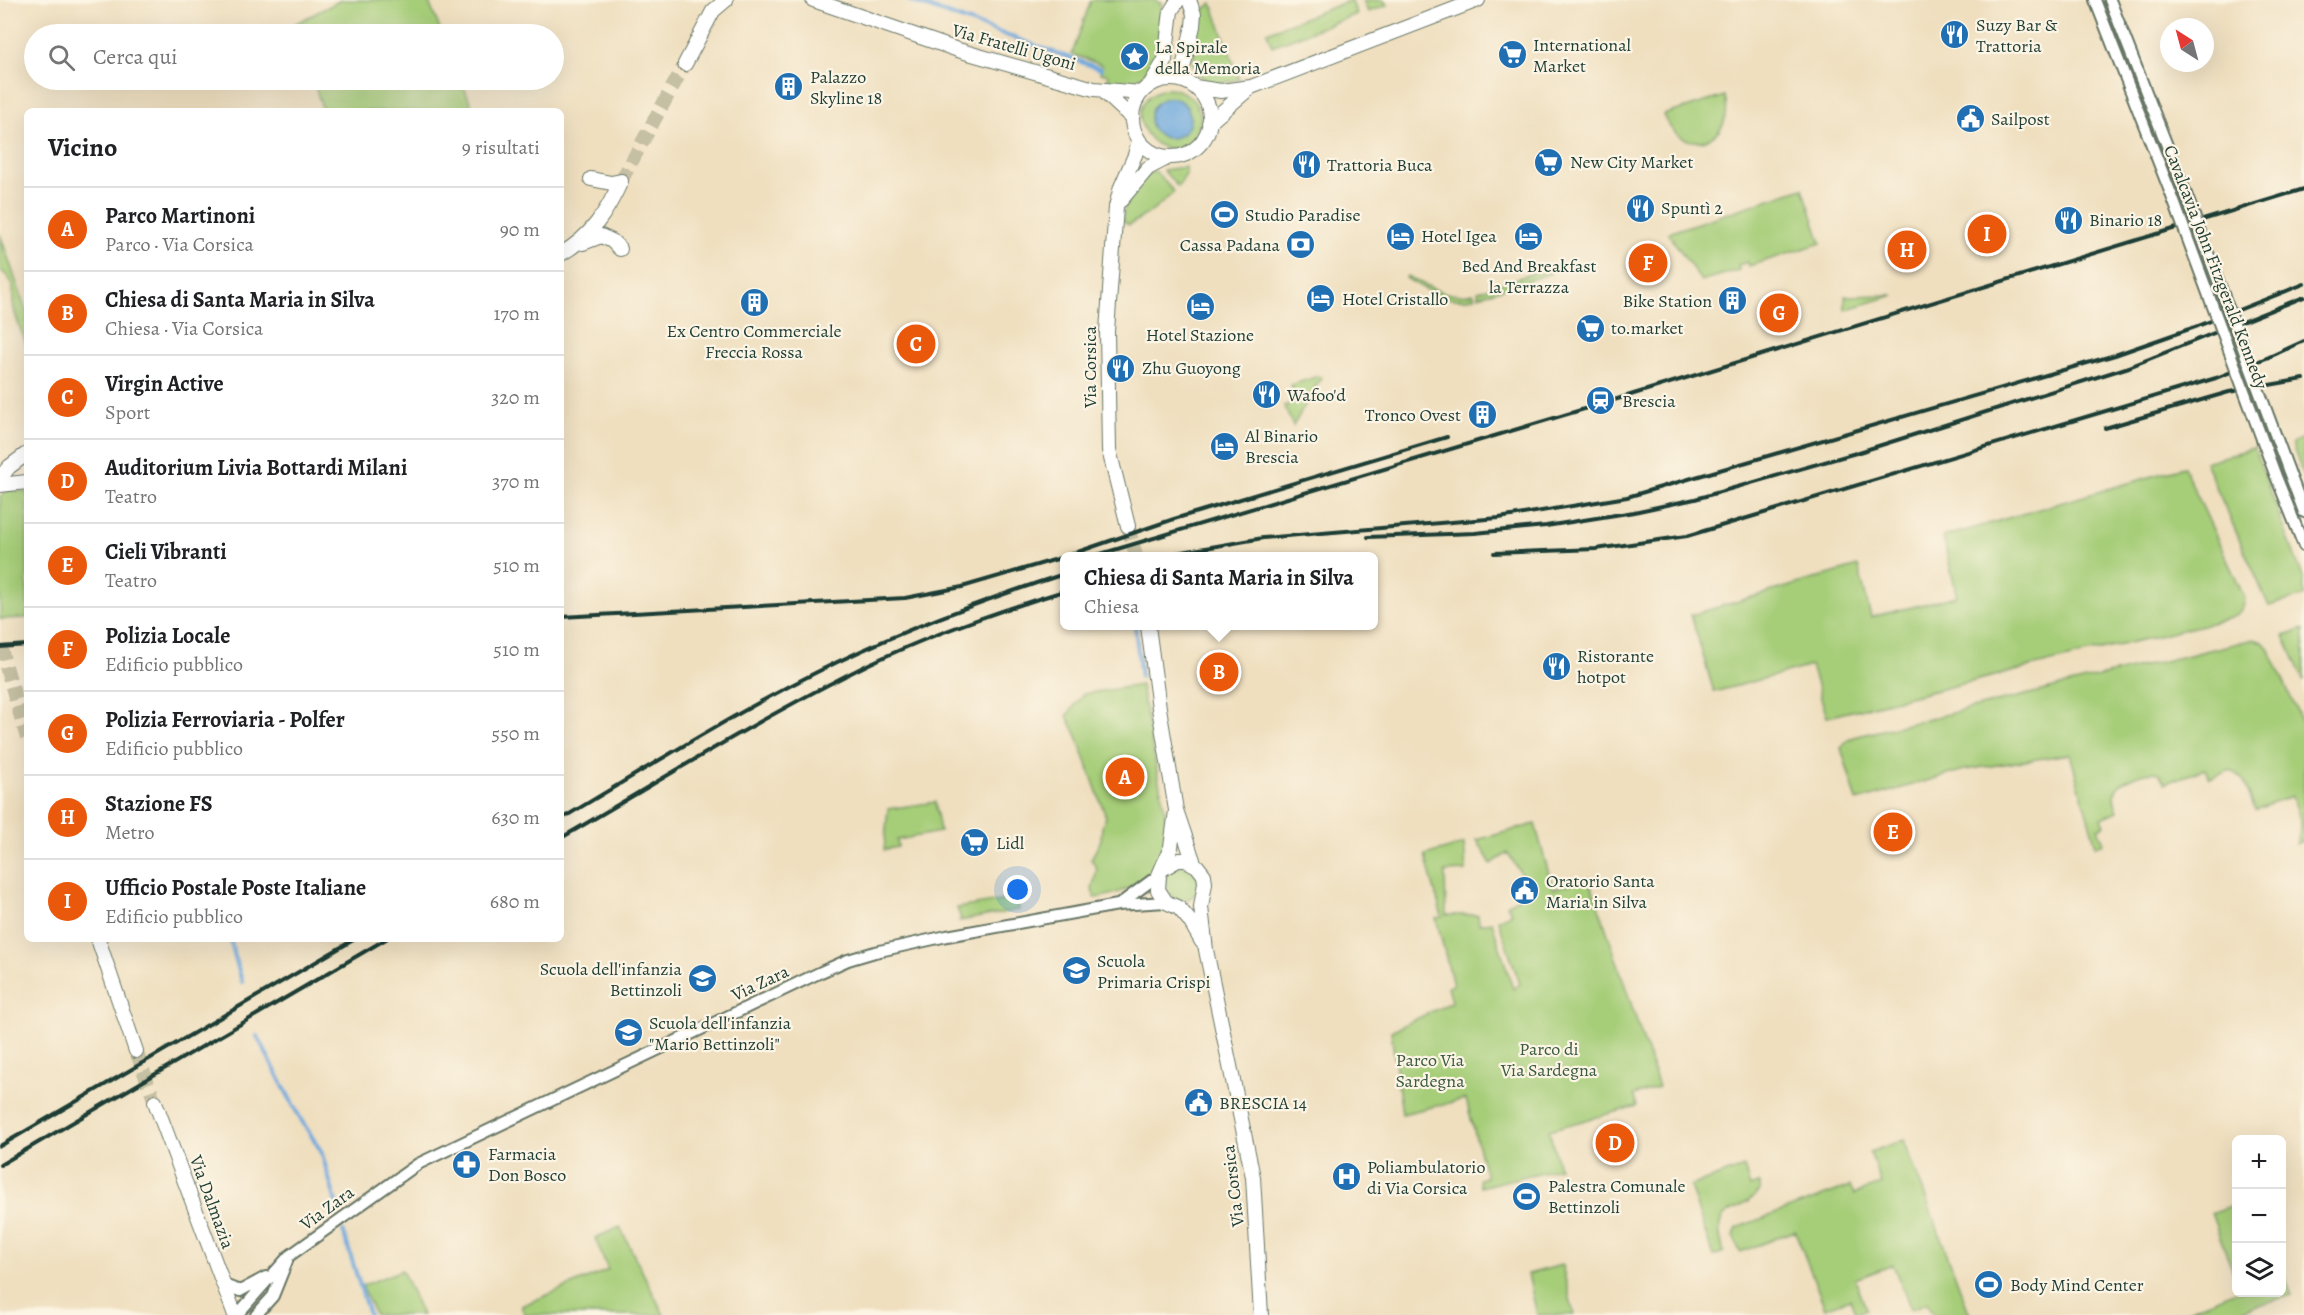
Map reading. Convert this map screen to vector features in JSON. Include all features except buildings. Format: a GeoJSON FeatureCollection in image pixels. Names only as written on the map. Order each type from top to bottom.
{"type":"FeatureCollection","features":[{"type":"Feature","properties":{"kind":"main road"},"geometry":{"type":"LineString","coordinates":[[685,64],[713,6],[726,0]]}},
{"type":"Feature","properties":{"kind":"main road","name":"Via Fratelli Ugoni"},"geometry":{"type":"LineString","coordinates":[[813,0],[958,50],[1103,91],[1145,89]]}},
{"type":"Feature","properties":{"kind":"main road"},"geometry":{"type":"LineString","coordinates":[[1178,0],[1171,11],[1165,60],[1134,105],[1133,130],[1138,141],[1150,151],[1169,157],[1181,156],[1195,149],[1207,133],[1209,123],[1208,107],[1195,87]]}},
{"type":"Feature","properties":{"kind":"main road"},"geometry":{"type":"LineString","coordinates":[[1184,0],[1190,31]]}},
{"type":"Feature","properties":{"kind":"main road"},"geometry":{"type":"LineString","coordinates":[[1180,80],[1194,14],[1189,0]]}},
{"type":"Feature","properties":{"kind":"main road"},"geometry":{"type":"LineString","coordinates":[[1145,89],[1159,81],[1180,80],[1195,87],[1221,91],[1251,87],[1478,0]]}},
{"type":"Feature","properties":{"kind":"main road"},"geometry":{"type":"LineString","coordinates":[[1209,123],[1251,87]]}},
{"type":"Feature","properties":{"kind":"main road","name":"Via Fratelli Ugoni"},"geometry":{"type":"LineString","coordinates":[[1103,91],[1132,118]]}},
{"type":"Feature","properties":{"kind":"main road","name":"Via Corsica"},"geometry":{"type":"LineString","coordinates":[[1128,526],[1109,450],[1107,332],[1116,207],[1121,186],[1135,155],[1138,141]]}},
{"type":"Feature","properties":{"kind":"main road"},"geometry":{"type":"LineString","coordinates":[[1116,207],[1148,168],[1169,157]]}},
{"type":"Feature","properties":{"kind":"main road"},"geometry":{"type":"LineString","coordinates":[[576,246],[601,219],[621,181],[611,183],[591,179]]}},
{"type":"Feature","properties":{"kind":"main road"},"geometry":{"type":"LineString","coordinates":[[564,252],[602,236],[612,241],[620,249]]}},
{"type":"Feature","properties":{"kind":"main road"},"geometry":{"type":"LineString","coordinates":[[0,478],[9,467],[24,456]]}},
{"type":"Feature","properties":{"kind":"main road"},"geometry":{"type":"LineString","coordinates":[[0,485],[24,481]]}},
{"type":"Feature","properties":{"kind":"main road","name":"Via Corsica"},"geometry":{"type":"LineString","coordinates":[[1149,630],[1176,810],[1194,863],[1204,875],[1201,907],[1206,950],[1253,1177],[1262,1315]]}},
{"type":"Feature","properties":{"kind":"main road","name":"Via Corsica"},"geometry":{"type":"LineString","coordinates":[[1176,810],[1171,847],[1161,871],[1158,890],[1196,929],[1206,950]]}},
{"type":"Feature","properties":{"kind":"main road"},"geometry":{"type":"LineString","coordinates":[[1161,871],[1178,860],[1194,863]]}},
{"type":"Feature","properties":{"kind":"main road"},"geometry":{"type":"LineString","coordinates":[[1173,905],[1192,905],[1202,896]]}},
{"type":"Feature","properties":{"kind":"main road"},"geometry":{"type":"LineString","coordinates":[[99,942],[136,1052]]}},
{"type":"Feature","properties":{"kind":"main road","name":"Via Dalmazia"},"geometry":{"type":"LineString","coordinates":[[155,1102],[236,1315]]}},
{"type":"Feature","properties":{"kind":"street","name":"Cavalcavia John Fitzgerald Kennedy"},"geometry":{"type":"LineString","coordinates":[[2095,0],[2304,546]]}},
{"type":"Feature","properties":{"kind":"street","name":"Cavalcavia John Fitzgerald Kennedy"},"geometry":{"type":"LineString","coordinates":[[2110,0],[2304,512]]}},
{"type":"Feature","properties":{"kind":"street","name":"Via Zara"},"geometry":{"type":"LineString","coordinates":[[1118,905],[1138,893],[1161,871]]}},
{"type":"Feature","properties":{"kind":"street","name":"Via Zara"},"geometry":{"type":"LineString","coordinates":[[236,1315],[288,1256],[417,1164],[848,960],[947,936],[1118,905],[1173,905]]}},
{"type":"Feature","properties":{"kind":"street"},"geometry":{"type":"LineString","coordinates":[[269,1315],[273,1296],[288,1256]]}},
{"type":"Feature","properties":{"kind":"street","name":"Via Zara"},"geometry":{"type":"LineString","coordinates":[[224,1285],[240,1292],[274,1272]]}},
{"type":"Feature","properties":{"kind":"street"},"geometry":{"type":"LineString","coordinates":[[256,1315],[273,1296]]}},
{"type":"Feature","properties":{"kind":"green space"},"geometry":{"type":"Polygon","coordinates":[[[341,0],[428,0],[438,24],[295,24],[341,0]]]}},
{"type":"Feature","properties":{"kind":"green space"},"geometry":{"type":"Polygon","coordinates":[[[1091,0],[1154,0],[1161,3],[1161,27],[1156,52],[1145,73],[1136,80],[1125,85],[1111,85],[1107,82],[1109,75],[1100,73],[1102,65],[1072,54],[1091,0]]]}},
{"type":"Feature","properties":{"kind":"green space"},"geometry":{"type":"Polygon","coordinates":[[[1351,0],[1357,14],[1272,46],[1267,32],[1351,0]]]}},
{"type":"Feature","properties":{"kind":"green space"},"geometry":{"type":"Polygon","coordinates":[[[1363,0],[1383,0],[1388,5],[1368,12],[1363,0]]]}},
{"type":"Feature","properties":{"kind":"green space"},"geometry":{"type":"Polygon","coordinates":[[[1212,3],[1239,79],[1212,82],[1201,77],[1193,64],[1198,15],[1212,3]]]}},
{"type":"Feature","properties":{"kind":"green space"},"geometry":{"type":"Polygon","coordinates":[[[1168,88],[1184,93],[1196,104],[1199,110],[1199,126],[1195,134],[1183,146],[1169,149],[1157,144],[1147,134],[1141,121],[1141,108],[1150,96],[1168,88]],[[1171,98],[1160,102],[1152,115],[1156,131],[1190,120],[1187,107],[1171,98]]]}},
{"type":"Feature","properties":{"kind":"green space"},"geometry":{"type":"Polygon","coordinates":[[[316,90],[465,90],[473,108],[322,108],[316,90]]]}},
{"type":"Feature","properties":{"kind":"green space"},"geometry":{"type":"Polygon","coordinates":[[[1725,96],[1726,112],[1723,125],[1706,140],[1694,141],[1683,138],[1672,129],[1663,115],[1725,96]]]}},
{"type":"Feature","properties":{"kind":"green space"},"geometry":{"type":"Polygon","coordinates":[[[1185,167],[1186,174],[1178,187],[1163,170],[1185,167]]]}},
{"type":"Feature","properties":{"kind":"green space"},"geometry":{"type":"Polygon","coordinates":[[[1155,171],[1174,192],[1154,210],[1129,225],[1122,220],[1129,199],[1143,179],[1155,171]]]}},
{"type":"Feature","properties":{"kind":"green space"},"geometry":{"type":"Polygon","coordinates":[[[1803,188],[1821,243],[1749,266],[1748,262],[1738,265],[1739,270],[1701,281],[1668,233],[1803,188]]]}},
{"type":"Feature","properties":{"kind":"green space"},"geometry":{"type":"Polygon","coordinates":[[[0,234],[24,304],[24,339],[14,309],[12,284],[0,270],[0,234]]]}},
{"type":"Feature","properties":{"kind":"green space"},"geometry":{"type":"Polygon","coordinates":[[[1549,269],[1551,273],[1479,296],[1478,291],[1549,269]]]}},
{"type":"Feature","properties":{"kind":"green space"},"geometry":{"type":"Polygon","coordinates":[[[1407,276],[1439,291],[1456,295],[1473,293],[1475,297],[1448,298],[1430,292],[1406,278],[1407,276]]]}},
{"type":"Feature","properties":{"kind":"green space"},"geometry":{"type":"Polygon","coordinates":[[[1894,295],[1845,310],[1845,296],[1894,295]]]}},
{"type":"Feature","properties":{"kind":"green space"},"geometry":{"type":"Polygon","coordinates":[[[1318,376],[1321,378],[1293,426],[1284,406],[1295,402],[1291,385],[1318,376]]]}},
{"type":"Feature","properties":{"kind":"green space"},"geometry":{"type":"Polygon","coordinates":[[[2304,439],[2304,478],[2292,444],[2304,439]]]}},
{"type":"Feature","properties":{"kind":"green space"},"geometry":{"type":"Polygon","coordinates":[[[2254,448],[2304,580],[2304,596],[2269,606],[2205,462],[2254,448]]]}},
{"type":"Feature","properties":{"kind":"green space"},"geometry":{"type":"Polygon","coordinates":[[[2184,467],[2245,599],[2241,610],[2231,618],[1827,717],[1811,666],[1714,692],[1691,615],[1858,566],[1871,617],[1957,596],[1943,537],[2184,467]]]}},
{"type":"Feature","properties":{"kind":"green space"},"geometry":{"type":"Polygon","coordinates":[[[9,490],[24,492],[24,618],[0,619],[0,496],[9,490]]]}},
{"type":"Feature","properties":{"kind":"green space"},"geometry":{"type":"Polygon","coordinates":[[[2304,629],[2304,681],[2284,636],[2304,629]]]}},
{"type":"Feature","properties":{"kind":"green space"},"geometry":{"type":"Polygon","coordinates":[[[2254,639],[2263,642],[2269,649],[2304,727],[2304,840],[2296,844],[2300,825],[2292,796],[2255,810],[2244,781],[2231,770],[2210,778],[2206,769],[2165,783],[2159,773],[2154,772],[2128,779],[2122,783],[2114,794],[2118,811],[2102,818],[2105,825],[2098,828],[2104,843],[2096,846],[2070,754],[1964,770],[1857,801],[1841,748],[1854,737],[2254,639]]]}},
{"type":"Feature","properties":{"kind":"green space"},"geometry":{"type":"Polygon","coordinates":[[[1141,685],[1165,810],[1165,838],[1162,852],[1156,865],[1136,883],[1124,890],[1095,898],[1092,890],[1097,869],[1091,859],[1101,840],[1102,826],[1106,817],[1077,736],[1067,716],[1083,694],[1141,685]]]}},
{"type":"Feature","properties":{"kind":"green space"},"geometry":{"type":"Polygon","coordinates":[[[935,802],[940,832],[897,840],[898,847],[884,850],[888,809],[935,802]]]}},
{"type":"Feature","properties":{"kind":"green space","name":"Parco di Via Sardegna"},"geometry":{"type":"Polygon","coordinates":[[[1535,824],[1553,889],[1589,878],[1659,1087],[1634,1095],[1637,1106],[1549,1130],[1559,1168],[1480,1187],[1479,1179],[1486,1177],[1466,1099],[1402,1114],[1391,1031],[1452,1002],[1448,987],[1453,985],[1436,918],[1442,917],[1425,855],[1464,844],[1466,871],[1445,872],[1446,915],[1478,915],[1479,924],[1492,922],[1513,989],[1520,984],[1498,920],[1512,913],[1507,905],[1531,890],[1508,853],[1491,864],[1477,840],[1535,824]]]}},
{"type":"Feature","properties":{"kind":"green space"},"geometry":{"type":"Polygon","coordinates":[[[1182,866],[1194,871],[1199,883],[1194,895],[1182,900],[1170,895],[1165,883],[1170,871],[1182,866]]]}},
{"type":"Feature","properties":{"kind":"green space"},"geometry":{"type":"Polygon","coordinates":[[[1018,898],[1019,910],[959,921],[961,919],[957,908],[1018,898]]]}},
{"type":"Feature","properties":{"kind":"green space"},"geometry":{"type":"Polygon","coordinates":[[[1904,1140],[1970,1315],[1933,1315],[1927,1303],[1911,1309],[1893,1265],[1855,1279],[1866,1309],[1856,1314],[1850,1299],[1825,1308],[1795,1231],[1740,1252],[1734,1238],[1736,1228],[1850,1186],[1854,1194],[1881,1184],[1870,1152],[1904,1140]]]}},
{"type":"Feature","properties":{"kind":"green space"},"geometry":{"type":"Polygon","coordinates":[[[1744,1167],[1750,1187],[1760,1183],[1760,1190],[1723,1218],[1720,1225],[1720,1236],[1724,1252],[1713,1256],[1690,1186],[1744,1167]]]}},
{"type":"Feature","properties":{"kind":"green space"},"geometry":{"type":"Polygon","coordinates":[[[2232,1205],[2232,1269],[2211,1213],[2232,1205]]]}},
{"type":"Feature","properties":{"kind":"green space"},"geometry":{"type":"Polygon","coordinates":[[[620,1227],[664,1315],[525,1315],[521,1306],[608,1270],[595,1238],[620,1227]]]}},
{"type":"Feature","properties":{"kind":"green space"},"geometry":{"type":"Polygon","coordinates":[[[1562,1265],[1574,1315],[1537,1315],[1528,1274],[1562,1265]]]}},
{"type":"Feature","properties":{"kind":"green space"},"geometry":{"type":"Polygon","coordinates":[[[402,1270],[422,1315],[375,1315],[362,1286],[402,1270]]]}},
{"type":"Feature","properties":{"kind":"green space"},"geometry":{"type":"Polygon","coordinates":[[[2286,1279],[2292,1295],[2286,1297],[2286,1279]]]}},
{"type":"Feature","properties":{"kind":"green space"},"geometry":{"type":"Polygon","coordinates":[[[2232,1293],[2232,1297],[2285,1297],[2224,1315],[2176,1315],[2232,1293]]]}},
{"type":"Feature","properties":{"kind":"water"},"geometry":{"type":"Polygon","coordinates":[[[1170,98],[1184,104],[1190,118],[1184,132],[1170,138],[1156,132],[1150,118],[1156,104],[1170,98]]]}},
{"type":"Feature","properties":{"kind":"waterway"},"geometry":{"type":"LineString","coordinates":[[908,0],[1101,69]]}},
{"type":"Feature","properties":{"kind":"waterway"},"geometry":{"type":"LineString","coordinates":[[1135,630],[1141,677]]}},
{"type":"Feature","properties":{"kind":"waterway"},"geometry":{"type":"LineString","coordinates":[[231,942],[242,982]]}},
{"type":"Feature","properties":{"kind":"waterway"},"geometry":{"type":"LineString","coordinates":[[257,1036],[300,1118],[321,1151],[337,1206]]}},
{"type":"Feature","properties":{"kind":"waterway"},"geometry":{"type":"LineString","coordinates":[[343,1231],[369,1315]]}},
{"type":"Feature","properties":{"kind":"tunnel"},"geometry":{"type":"LineString","coordinates":[[621,181],[685,64]]}},
{"type":"Feature","properties":{"kind":"tunnel"},"geometry":{"type":"LineString","coordinates":[[1128,526],[1135,552]]}},
{"type":"Feature","properties":{"kind":"tunnel"},"geometry":{"type":"LineString","coordinates":[[0,646],[24,728]]}},
{"type":"Feature","properties":{"kind":"tunnel"},"geometry":{"type":"LineString","coordinates":[[136,1051],[155,1102]]}},
{"type":"Feature","properties":{"kind":"railway"},"geometry":{"type":"LineString","coordinates":[[1107,552],[2304,189]]}},
{"type":"Feature","properties":{"kind":"railway"},"geometry":{"type":"LineString","coordinates":[[1182,552],[1263,538],[1499,518],[1627,497],[2115,355],[2198,326],[2304,284]]}},
{"type":"Feature","properties":{"kind":"railway"},"geometry":{"type":"LineString","coordinates":[[1368,537],[1475,533],[1546,526],[1634,512],[1695,499],[1856,453],[2129,367],[2304,297]]}},
{"type":"Feature","properties":{"kind":"railway"},"geometry":{"type":"LineString","coordinates":[[1494,553],[1596,549],[1687,536],[2216,378],[2304,341]]}},
{"type":"Feature","properties":{"kind":"railway"},"geometry":{"type":"LineString","coordinates":[[2105,428],[2229,392],[2304,379]]}},
{"type":"Feature","properties":{"kind":"railway"},"geometry":{"type":"LineString","coordinates":[[1078,552],[1174,519],[1447,437]]}},
{"type":"Feature","properties":{"kind":"railway"},"geometry":{"type":"LineString","coordinates":[[564,617],[905,598],[962,587],[1060,558]]}},
{"type":"Feature","properties":{"kind":"railway"},"geometry":{"type":"LineString","coordinates":[[564,817],[719,725],[845,658],[938,619],[1060,575]]}},
{"type":"Feature","properties":{"kind":"railway"},"geometry":{"type":"LineString","coordinates":[[564,836],[752,726],[869,664],[965,624],[1060,592]]}},
{"type":"Feature","properties":{"kind":"railway"},"geometry":{"type":"LineString","coordinates":[[0,647],[24,645]]}},
{"type":"Feature","properties":{"kind":"railway"},"geometry":{"type":"LineString","coordinates":[[0,1146],[350,942]]}},
{"type":"Feature","properties":{"kind":"railway"},"geometry":{"type":"LineString","coordinates":[[0,1165],[381,942]]}},
{"type":"Feature","properties":{"kind":"place","name":"Suzy Bar & Trattoria"},"geometry":{"type":"Point","coordinates":[1955,35]}},
{"type":"Feature","properties":{"kind":"place","name":"International Market"},"geometry":{"type":"Point","coordinates":[1512,55]}},
{"type":"Feature","properties":{"kind":"place","name":"La Spirale della Memoria"},"geometry":{"type":"Point","coordinates":[1134,57]}},
{"type":"Feature","properties":{"kind":"place","name":"Palazzo Skyline 18"},"geometry":{"type":"Point","coordinates":[789,87]}},
{"type":"Feature","properties":{"kind":"place","name":"Sailpost"},"geometry":{"type":"Point","coordinates":[1970,119]}},
{"type":"Feature","properties":{"kind":"place","name":"New City Market"},"geometry":{"type":"Point","coordinates":[1549,162]}},
{"type":"Feature","properties":{"kind":"place","name":"Trattoria Buca"},"geometry":{"type":"Point","coordinates":[1306,165]}},
{"type":"Feature","properties":{"kind":"place","name":"Spuntì 2"},"geometry":{"type":"Point","coordinates":[1640,208]}},
{"type":"Feature","properties":{"kind":"place","name":"Studio Paradise"},"geometry":{"type":"Point","coordinates":[1224,215]}},
{"type":"Feature","properties":{"kind":"place","name":"Binario 18"},"geometry":{"type":"Point","coordinates":[2068,220]}},
{"type":"Feature","properties":{"kind":"place","name":"Ufficio Postale Poste Italiane"},"geometry":{"type":"Point","coordinates":[1987,234]}},
{"type":"Feature","properties":{"kind":"place","name":"Hotel Igea"},"geometry":{"type":"Point","coordinates":[1400,236]}},
{"type":"Feature","properties":{"kind":"place","name":"Bed And Breakfast la Terrazza"},"geometry":{"type":"Point","coordinates":[1529,237]}},
{"type":"Feature","properties":{"kind":"place","name":"Cassa Padana"},"geometry":{"type":"Point","coordinates":[1301,245]}},
{"type":"Feature","properties":{"kind":"place","name":"Stazione FS"},"geometry":{"type":"Point","coordinates":[1907,250]}},
{"type":"Feature","properties":{"kind":"place","name":"Polizia Locale"},"geometry":{"type":"Point","coordinates":[1648,263]}},
{"type":"Feature","properties":{"kind":"place","name":"Hotel Cristallo"},"geometry":{"type":"Point","coordinates":[1321,299]}},
{"type":"Feature","properties":{"kind":"place","name":"Bike Station"},"geometry":{"type":"Point","coordinates":[1733,301]}},
{"type":"Feature","properties":{"kind":"place","name":"Ex Centro Commerciale Freccia Rossa"},"geometry":{"type":"Point","coordinates":[754,302]}},
{"type":"Feature","properties":{"kind":"place","name":"Hotel Stazione"},"geometry":{"type":"Point","coordinates":[1200,306]}},
{"type":"Feature","properties":{"kind":"place","name":"Polizia Ferroviaria - Polfer"},"geometry":{"type":"Point","coordinates":[1779,313]}},
{"type":"Feature","properties":{"kind":"place","name":"to.market"},"geometry":{"type":"Point","coordinates":[1590,328]}},
{"type":"Feature","properties":{"kind":"place","name":"Virgin Active"},"geometry":{"type":"Point","coordinates":[916,344]}},
{"type":"Feature","properties":{"kind":"place","name":"Zhu Guoyong"},"geometry":{"type":"Point","coordinates":[1121,368]}},
{"type":"Feature","properties":{"kind":"place","name":"Wafoo'd"},"geometry":{"type":"Point","coordinates":[1266,395]}},
{"type":"Feature","properties":{"kind":"place","name":"Brescia"},"geometry":{"type":"Point","coordinates":[1601,401]}},
{"type":"Feature","properties":{"kind":"place","name":"Tronco Ovest"},"geometry":{"type":"Point","coordinates":[1482,415]}},
{"type":"Feature","properties":{"kind":"place","name":"Al Binario Brescia"},"geometry":{"type":"Point","coordinates":[1224,446]}},
{"type":"Feature","properties":{"kind":"place","name":"Ristorante hotpot"},"geometry":{"type":"Point","coordinates":[1556,666]}},
{"type":"Feature","properties":{"kind":"place","name":"Chiesa di Santa Maria in Silva"},"geometry":{"type":"Point","coordinates":[1219,672]}},
{"type":"Feature","properties":{"kind":"place","name":"Parco Martinoni"},"geometry":{"type":"Point","coordinates":[1125,777]}},
{"type":"Feature","properties":{"kind":"place","name":"Cieli Vibranti"},"geometry":{"type":"Point","coordinates":[1893,832]}},
{"type":"Feature","properties":{"kind":"place","name":"Lidl"},"geometry":{"type":"Point","coordinates":[975,843]}},
{"type":"Feature","properties":{"kind":"place","name":"Oratorio Santa Maria in Silva"},"geometry":{"type":"Point","coordinates":[1525,891]}},
{"type":"Feature","properties":{"kind":"place","name":"Scuola Primaria Crispi"},"geometry":{"type":"Point","coordinates":[1076,971]}},
{"type":"Feature","properties":{"kind":"place","name":"Scuola dell'infanzia Bettinzoli"},"geometry":{"type":"Point","coordinates":[703,979]}},
{"type":"Feature","properties":{"kind":"place","name":"Scuola dell'infanzia \"Mario Bettinzoli\""},"geometry":{"type":"Point","coordinates":[628,1033]}},
{"type":"Feature","properties":{"kind":"place","name":"BRESCIA 14"},"geometry":{"type":"Point","coordinates":[1198,1103]}},
{"type":"Feature","properties":{"kind":"place","name":"Auditorium Livia Bottardi Milani"},"geometry":{"type":"Point","coordinates":[1615,1143]}},
{"type":"Feature","properties":{"kind":"place","name":"Farmacia Don Bosco"},"geometry":{"type":"Point","coordinates":[467,1164]}},
{"type":"Feature","properties":{"kind":"place","name":"Poliambulatorio di Via Corsica"},"geometry":{"type":"Point","coordinates":[1346,1177]}},
{"type":"Feature","properties":{"kind":"place","name":"Palestra Comunale Bettinzoli"},"geometry":{"type":"Point","coordinates":[1527,1196]}},
{"type":"Feature","properties":{"kind":"place","name":"Body Mind Center"},"geometry":{"type":"Point","coordinates":[1989,1285]}},
{"type":"Feature","properties":{"kind":"park label","name":"Parco Via Sardegna"},"geometry":{"type":"Point","coordinates":[1430,1070]}}]}
